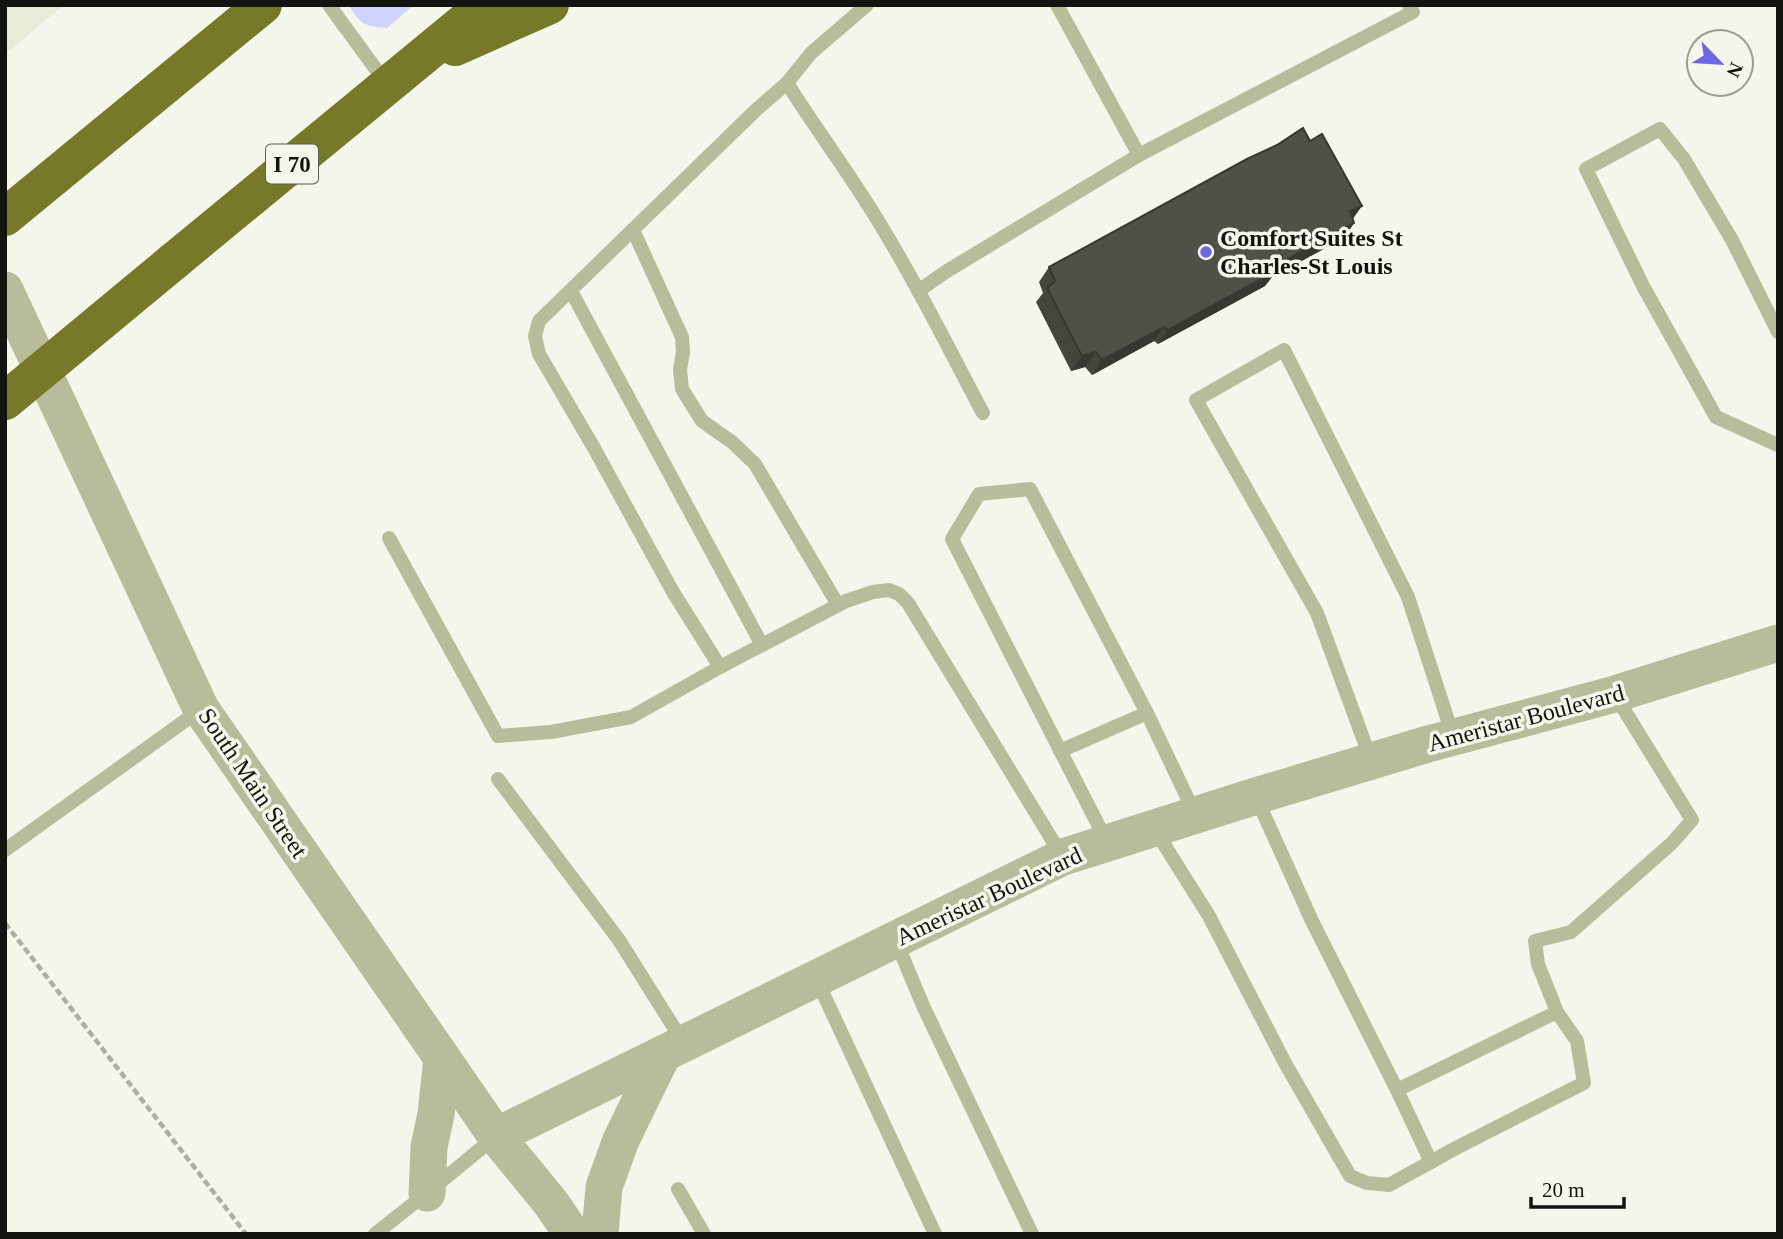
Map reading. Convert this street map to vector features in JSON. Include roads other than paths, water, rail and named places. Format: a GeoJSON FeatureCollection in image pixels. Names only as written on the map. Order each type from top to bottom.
{"type":"FeatureCollection","features":[{"type":"Feature","properties":{"kind":"highway"},"geometry":{"type":"LineString","coordinates":[[5,218],[263,5]]}},
{"type":"Feature","properties":{"kind":"highway","name":"I 70"},"geometry":{"type":"LineString","coordinates":[[5,401],[485,5]]}},
{"type":"Feature","properties":{"kind":"highway"},"geometry":{"type":"LineString","coordinates":[[400,76],[550,5]]}},
{"type":"Feature","properties":{"kind":"street","name":"South Main Street"},"geometry":{"type":"LineString","coordinates":[[5,290],[201,709],[496,1136],[551,1203],[572,1234]]}},
{"type":"Feature","properties":{"kind":"street","name":"Ameristar Boulevard"},"geometry":{"type":"LineString","coordinates":[[496,1136],[1063,857],[1256,796],[1615,694],[1778,643]]}},
{"type":"Feature","properties":{"kind":"street"},"geometry":{"type":"LineString","coordinates":[[600,1234],[604,1186],[621,1140],[674,1048]]}},
{"type":"Feature","properties":{"kind":"street"},"geometry":{"type":"LineString","coordinates":[[422,1198],[442,1058]]}},
{"type":"Feature","properties":{"kind":"lane"},"geometry":{"type":"LineString","coordinates":[[329,5],[400,76]]}},
{"type":"Feature","properties":{"kind":"lane"},"geometry":{"type":"LineString","coordinates":[[720,667],[673,592],[539,354],[535,337],[540,321],[787,83],[811,53],[867,5]]}},
{"type":"Feature","properties":{"kind":"lane"},"geometry":{"type":"LineString","coordinates":[[1057,5],[1139,155]]}},
{"type":"Feature","properties":{"kind":"lane"},"geometry":{"type":"LineString","coordinates":[[918,291],[1139,155],[1413,12],[1409,5]]}},
{"type":"Feature","properties":{"kind":"lane"},"geometry":{"type":"LineString","coordinates":[[787,83],[866,201],[983,413]]}},
{"type":"Feature","properties":{"kind":"lane"},"geometry":{"type":"LineString","coordinates":[[1778,332],[1732,240],[1684,159],[1660,129],[1586,169],[1643,286],[1716,417],[1778,445]]}},
{"type":"Feature","properties":{"kind":"lane"},"geometry":{"type":"LineString","coordinates":[[633,230],[682,337],[682,389],[702,421],[733,442],[755,464],[838,605]]}},
{"type":"Feature","properties":{"kind":"lane"},"geometry":{"type":"LineString","coordinates":[[571,291],[762,645]]}},
{"type":"Feature","properties":{"kind":"lane"},"geometry":{"type":"LineString","coordinates":[[1371,762],[1317,613],[1196,400],[1284,350],[1408,597],[1454,738]]}},
{"type":"Feature","properties":{"kind":"lane"},"geometry":{"type":"LineString","coordinates":[[1108,843],[952,539],[979,494],[1030,489],[1147,713],[1196,815]]}},
{"type":"Feature","properties":{"kind":"lane"},"geometry":{"type":"LineString","coordinates":[[389,538],[498,736],[551,732],[631,717],[846,601],[873,592],[889,590],[899,594],[908,603],[1063,857]]}},
{"type":"Feature","properties":{"kind":"lane"},"geometry":{"type":"LineString","coordinates":[[1155,829],[1209,916],[1285,1063],[1350,1176],[1367,1183],[1389,1185],[1584,1083],[1577,1041],[1557,1012],[1538,964],[1535,941],[1571,932],[1672,844],[1692,820],[1615,694]]}},
{"type":"Feature","properties":{"kind":"lane"},"geometry":{"type":"LineString","coordinates":[[5,850],[201,709]]}},
{"type":"Feature","properties":{"kind":"lane"},"geometry":{"type":"LineString","coordinates":[[1060,751],[1147,713]]}},
{"type":"Feature","properties":{"kind":"lane"},"geometry":{"type":"LineString","coordinates":[[498,779],[619,940],[674,1048]]}},
{"type":"Feature","properties":{"kind":"lane"},"geometry":{"type":"LineString","coordinates":[[1256,796],[1312,921],[1431,1162]]}},
{"type":"Feature","properties":{"kind":"lane"},"geometry":{"type":"LineString","coordinates":[[896,939],[924,1008],[1032,1234]]}},
{"type":"Feature","properties":{"kind":"lane"},"geometry":{"type":"LineString","coordinates":[[816,978],[935,1234]]}},
{"type":"Feature","properties":{"kind":"lane"},"geometry":{"type":"LineString","coordinates":[[1397,1090],[1557,1012]]}},
{"type":"Feature","properties":{"kind":"lane","name":"Ameristar Boulevard"},"geometry":{"type":"LineString","coordinates":[[375,1234],[496,1136]]}},
{"type":"Feature","properties":{"kind":"lane"},"geometry":{"type":"LineString","coordinates":[[678,1189],[704,1234]]}},
{"type":"Feature","properties":{"kind":"place","name":"Comfort Suites St Charles-St Louis"},"geometry":{"type":"Point","coordinates":[1206,252]}}]}
